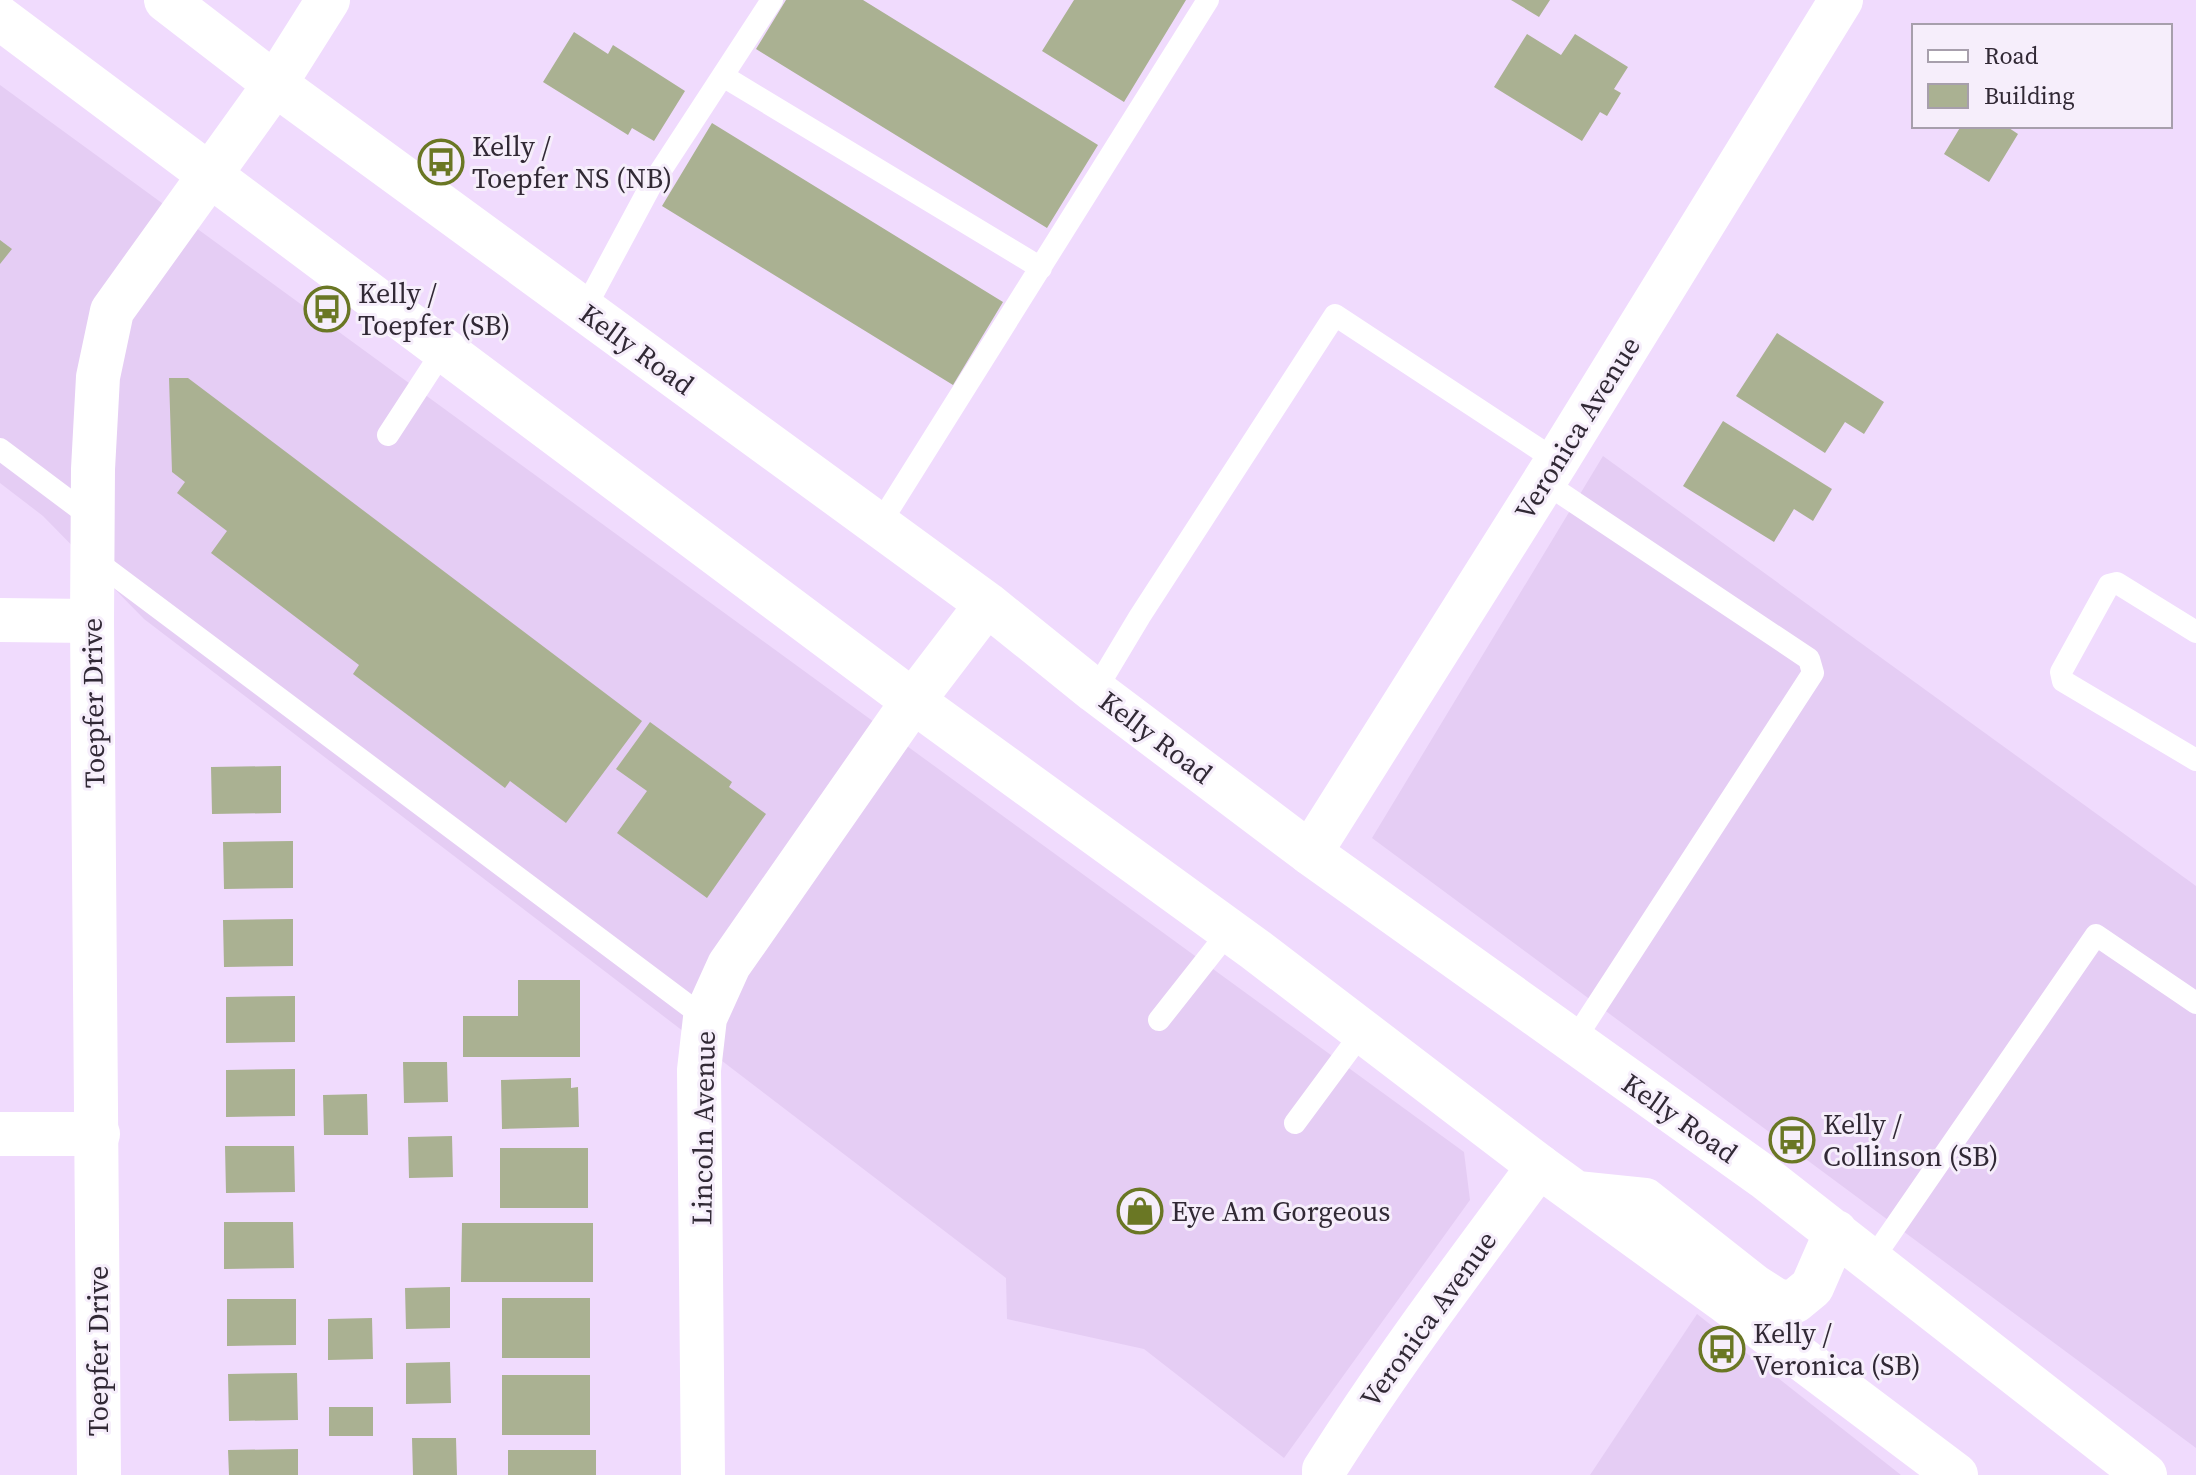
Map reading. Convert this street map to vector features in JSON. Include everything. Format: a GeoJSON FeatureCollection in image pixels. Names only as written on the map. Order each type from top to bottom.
{"type":"FeatureCollection","features":[{"type":"Feature","properties":{"kind":"street","name":"Kelly Road"},"geometry":{"type":"LineString","coordinates":[[166,0],[275,84],[987,604],[1095,691],[1310,853],[1836,1232],[2145,1475]]}},
{"type":"Feature","properties":{"kind":"street","name":"Toepfer Drive"},"geometry":{"type":"LineString","coordinates":[[99,1475],[92,621],[98,377],[112,311],[275,84],[328,0]]}},
{"type":"Feature","properties":{"kind":"street","name":"Veronica Avenue"},"geometry":{"type":"LineString","coordinates":[[1310,853],[1841,0]]}},
{"type":"Feature","properties":{"kind":"street"},"geometry":{"type":"LineString","coordinates":[[0,18],[913,701],[1230,930],[1539,1166],[1956,1475]]}},
{"type":"Feature","properties":{"kind":"street","name":"Lincoln Avenue"},"geometry":{"type":"LineString","coordinates":[[703,1475],[699,1070],[705,1018],[729,965],[913,701],[987,604]]}},
{"type":"Feature","properties":{"kind":"street"},"geometry":{"type":"LineString","coordinates":[[0,620],[92,621]]}},
{"type":"Feature","properties":{"kind":"street"},"geometry":{"type":"LineString","coordinates":[[0,1134],[98,1134]]}},
{"type":"Feature","properties":{"kind":"street","name":"Veronica Avenue"},"geometry":{"type":"LineString","coordinates":[[1324,1475],[1324,1470],[1360,1413],[1539,1166]]}},
{"type":"Feature","properties":{"kind":"street"},"geometry":{"type":"LineString","coordinates":[[1574,1192],[1645,1200],[1754,1286],[1779,1302],[1795,1301],[1812,1287],[1836,1232]]}},
{"type":"Feature","properties":{"kind":"lane"},"geometry":{"type":"LineString","coordinates":[[584,310],[650,187],[772,0]]}},
{"type":"Feature","properties":{"kind":"lane"},"geometry":{"type":"LineString","coordinates":[[879,525],[1208,0]]}},
{"type":"Feature","properties":{"kind":"lane"},"geometry":{"type":"LineString","coordinates":[[723,76],[1041,268]]}},
{"type":"Feature","properties":{"kind":"lane"},"geometry":{"type":"LineString","coordinates":[[1095,691],[1140,616],[1335,315],[1809,659],[1813,673],[1573,1042]]}},
{"type":"Feature","properties":{"kind":"lane"},"geometry":{"type":"LineString","coordinates":[[388,435],[444,349]]}},
{"type":"Feature","properties":{"kind":"lane"},"geometry":{"type":"LineString","coordinates":[[0,449],[92,538],[705,1018]]}},
{"type":"Feature","properties":{"kind":"lane"},"geometry":{"type":"LineString","coordinates":[[2196,632],[2117,583],[2109,585],[2061,672],[2063,681],[2196,760]]}},
{"type":"Feature","properties":{"kind":"lane"},"geometry":{"type":"LineString","coordinates":[[1159,1020],[1230,930]]}},
{"type":"Feature","properties":{"kind":"lane"},"geometry":{"type":"LineString","coordinates":[[1872,1260],[2096,935],[2196,1003]]}},
{"type":"Feature","properties":{"kind":"lane"},"geometry":{"type":"LineString","coordinates":[[1295,1123],[1363,1031]]}},
{"type":"Feature","properties":{"kind":"shaded area"},"geometry":{"type":"Polygon","coordinates":[[[0,85],[1464,1152],[1470,1200],[1284,1458],[1144,1349],[1007,1319],[1006,1278],[144,619],[43,516],[0,483],[0,85]]]}},
{"type":"Feature","properties":{"kind":"shaded area"},"geometry":{"type":"Polygon","coordinates":[[[1603,456],[2196,886],[2196,1448],[1372,838],[1603,456]]]}},
{"type":"Feature","properties":{"kind":"shaded area"},"geometry":{"type":"Polygon","coordinates":[[[1697,1314],[1901,1475],[1590,1475],[1697,1314]]]}},
{"type":"Feature","properties":{"kind":"building"},"geometry":{"type":"Polygon","coordinates":[[[786,0],[863,0],[1098,145],[1047,228],[756,49],[786,0]]]}},
{"type":"Feature","properties":{"kind":"building"},"geometry":{"type":"Polygon","coordinates":[[[1074,0],[1186,0],[1124,102],[1042,51],[1074,0]]]}},
{"type":"Feature","properties":{"kind":"building"},"geometry":{"type":"Polygon","coordinates":[[[1511,0],[1550,0],[1539,17],[1511,0]]]}},
{"type":"Feature","properties":{"kind":"building"},"geometry":{"type":"Polygon","coordinates":[[[574,32],[608,54],[613,45],[685,91],[654,141],[632,128],[628,135],[543,82],[574,32]]]}},
{"type":"Feature","properties":{"kind":"building"},"geometry":{"type":"Polygon","coordinates":[[[1527,34],[1561,55],[1575,34],[1628,67],[1614,89],[1621,93],[1607,116],[1600,112],[1582,141],[1494,87],[1527,34]]]}},
{"type":"Feature","properties":{"kind":"building"},"geometry":{"type":"Polygon","coordinates":[[[712,123],[1003,302],[953,385],[662,206],[712,123]]]}},
{"type":"Feature","properties":{"kind":"building"},"geometry":{"type":"Polygon","coordinates":[[[1960,128],[2009,128],[2018,134],[1989,182],[1944,154],[1960,128]]]}},
{"type":"Feature","properties":{"kind":"building"},"geometry":{"type":"Polygon","coordinates":[[[0,240],[12,249],[0,264],[0,240]]]}},
{"type":"Feature","properties":{"kind":"building"},"geometry":{"type":"Polygon","coordinates":[[[1777,333],[1884,402],[1864,434],[1845,422],[1825,453],[1736,396],[1777,333]]]}},
{"type":"Feature","properties":{"kind":"building"},"geometry":{"type":"Polygon","coordinates":[[[169,378],[188,378],[642,721],[566,823],[510,781],[505,788],[353,674],[359,665],[211,553],[227,531],[177,493],[185,482],[172,472],[169,378]]]}},
{"type":"Feature","properties":{"kind":"building"},"geometry":{"type":"Polygon","coordinates":[[[1723,421],[1832,489],[1813,521],[1794,509],[1774,542],[1683,486],[1723,421]]]}},
{"type":"Feature","properties":{"kind":"building"},"geometry":{"type":"Polygon","coordinates":[[[650,722],[732,782],[729,787],[766,814],[707,898],[617,833],[647,791],[616,769],[650,722]]]}},
{"type":"Feature","properties":{"kind":"building"},"geometry":{"type":"Polygon","coordinates":[[[281,766],[281,813],[212,814],[211,767],[281,766]]]}},
{"type":"Feature","properties":{"kind":"building"},"geometry":{"type":"Polygon","coordinates":[[[293,841],[293,888],[224,889],[223,842],[293,841]]]}},
{"type":"Feature","properties":{"kind":"building"},"geometry":{"type":"Polygon","coordinates":[[[293,919],[293,966],[224,967],[223,920],[293,919]]]}},
{"type":"Feature","properties":{"kind":"building"},"geometry":{"type":"Polygon","coordinates":[[[518,980],[580,980],[580,1057],[463,1057],[463,1016],[518,1016],[518,980]]]}},
{"type":"Feature","properties":{"kind":"building"},"geometry":{"type":"Polygon","coordinates":[[[295,996],[295,1042],[226,1043],[226,997],[295,996]]]}},
{"type":"Feature","properties":{"kind":"building"},"geometry":{"type":"Polygon","coordinates":[[[403,1062],[447,1062],[448,1102],[404,1103],[403,1062]]]}},
{"type":"Feature","properties":{"kind":"building"},"geometry":{"type":"Polygon","coordinates":[[[295,1069],[295,1116],[226,1117],[226,1070],[295,1069]]]}},
{"type":"Feature","properties":{"kind":"building"},"geometry":{"type":"Polygon","coordinates":[[[571,1078],[571,1088],[578,1087],[579,1127],[502,1129],[501,1080],[571,1078]]]}},
{"type":"Feature","properties":{"kind":"building"},"geometry":{"type":"Polygon","coordinates":[[[367,1094],[368,1135],[324,1135],[323,1095],[367,1094]]]}},
{"type":"Feature","properties":{"kind":"building"},"geometry":{"type":"Polygon","coordinates":[[[452,1136],[453,1177],[409,1178],[408,1137],[452,1136]]]}},
{"type":"Feature","properties":{"kind":"building"},"geometry":{"type":"Polygon","coordinates":[[[225,1146],[294,1146],[295,1192],[226,1193],[225,1146]]]}},
{"type":"Feature","properties":{"kind":"building"},"geometry":{"type":"Polygon","coordinates":[[[500,1148],[588,1148],[588,1208],[500,1208],[500,1148]]]}},
{"type":"Feature","properties":{"kind":"building"},"geometry":{"type":"Polygon","coordinates":[[[224,1222],[293,1222],[294,1268],[224,1269],[224,1222]]]}},
{"type":"Feature","properties":{"kind":"building"},"geometry":{"type":"Polygon","coordinates":[[[462,1223],[593,1223],[593,1282],[461,1282],[462,1223]]]}},
{"type":"Feature","properties":{"kind":"building"},"geometry":{"type":"Polygon","coordinates":[[[450,1287],[450,1328],[406,1329],[405,1288],[450,1287]]]}},
{"type":"Feature","properties":{"kind":"building"},"geometry":{"type":"Polygon","coordinates":[[[502,1298],[590,1298],[590,1358],[502,1358],[502,1298]]]}},
{"type":"Feature","properties":{"kind":"building"},"geometry":{"type":"Polygon","coordinates":[[[227,1299],[296,1299],[296,1345],[227,1346],[227,1299]]]}},
{"type":"Feature","properties":{"kind":"building"},"geometry":{"type":"Polygon","coordinates":[[[372,1318],[373,1359],[328,1360],[328,1319],[372,1318]]]}},
{"type":"Feature","properties":{"kind":"building"},"geometry":{"type":"Polygon","coordinates":[[[450,1362],[451,1403],[406,1404],[406,1363],[450,1362]]]}},
{"type":"Feature","properties":{"kind":"building"},"geometry":{"type":"Polygon","coordinates":[[[297,1373],[298,1420],[229,1421],[228,1374],[297,1373]]]}},
{"type":"Feature","properties":{"kind":"building"},"geometry":{"type":"Polygon","coordinates":[[[502,1375],[590,1375],[590,1435],[502,1435],[502,1375]]]}},
{"type":"Feature","properties":{"kind":"building"},"geometry":{"type":"Polygon","coordinates":[[[329,1407],[373,1407],[373,1436],[329,1436],[329,1407]]]}},
{"type":"Feature","properties":{"kind":"building"},"geometry":{"type":"Polygon","coordinates":[[[412,1438],[456,1438],[457,1475],[413,1475],[412,1438]]]}},
{"type":"Feature","properties":{"kind":"building"},"geometry":{"type":"Polygon","coordinates":[[[298,1449],[298,1475],[229,1475],[228,1450],[298,1449]]]}},
{"type":"Feature","properties":{"kind":"building"},"geometry":{"type":"Polygon","coordinates":[[[508,1450],[596,1450],[596,1475],[508,1475],[508,1450]]]}},
{"type":"Feature","properties":{"kind":"place","name":"Kelly / Toepfer NS (NB)"},"geometry":{"type":"Point","coordinates":[441,162]}},
{"type":"Feature","properties":{"kind":"place","name":"Kelly / Toepfer (SB)"},"geometry":{"type":"Point","coordinates":[327,309]}},
{"type":"Feature","properties":{"kind":"place","name":"Kelly / Collinson (SB)"},"geometry":{"type":"Point","coordinates":[1792,1140]}},
{"type":"Feature","properties":{"kind":"place","name":"Eye Am Gorgeous"},"geometry":{"type":"Point","coordinates":[1140,1211]}},
{"type":"Feature","properties":{"kind":"place","name":"Kelly / Veronica (SB)"},"geometry":{"type":"Point","coordinates":[1722,1349]}}]}
